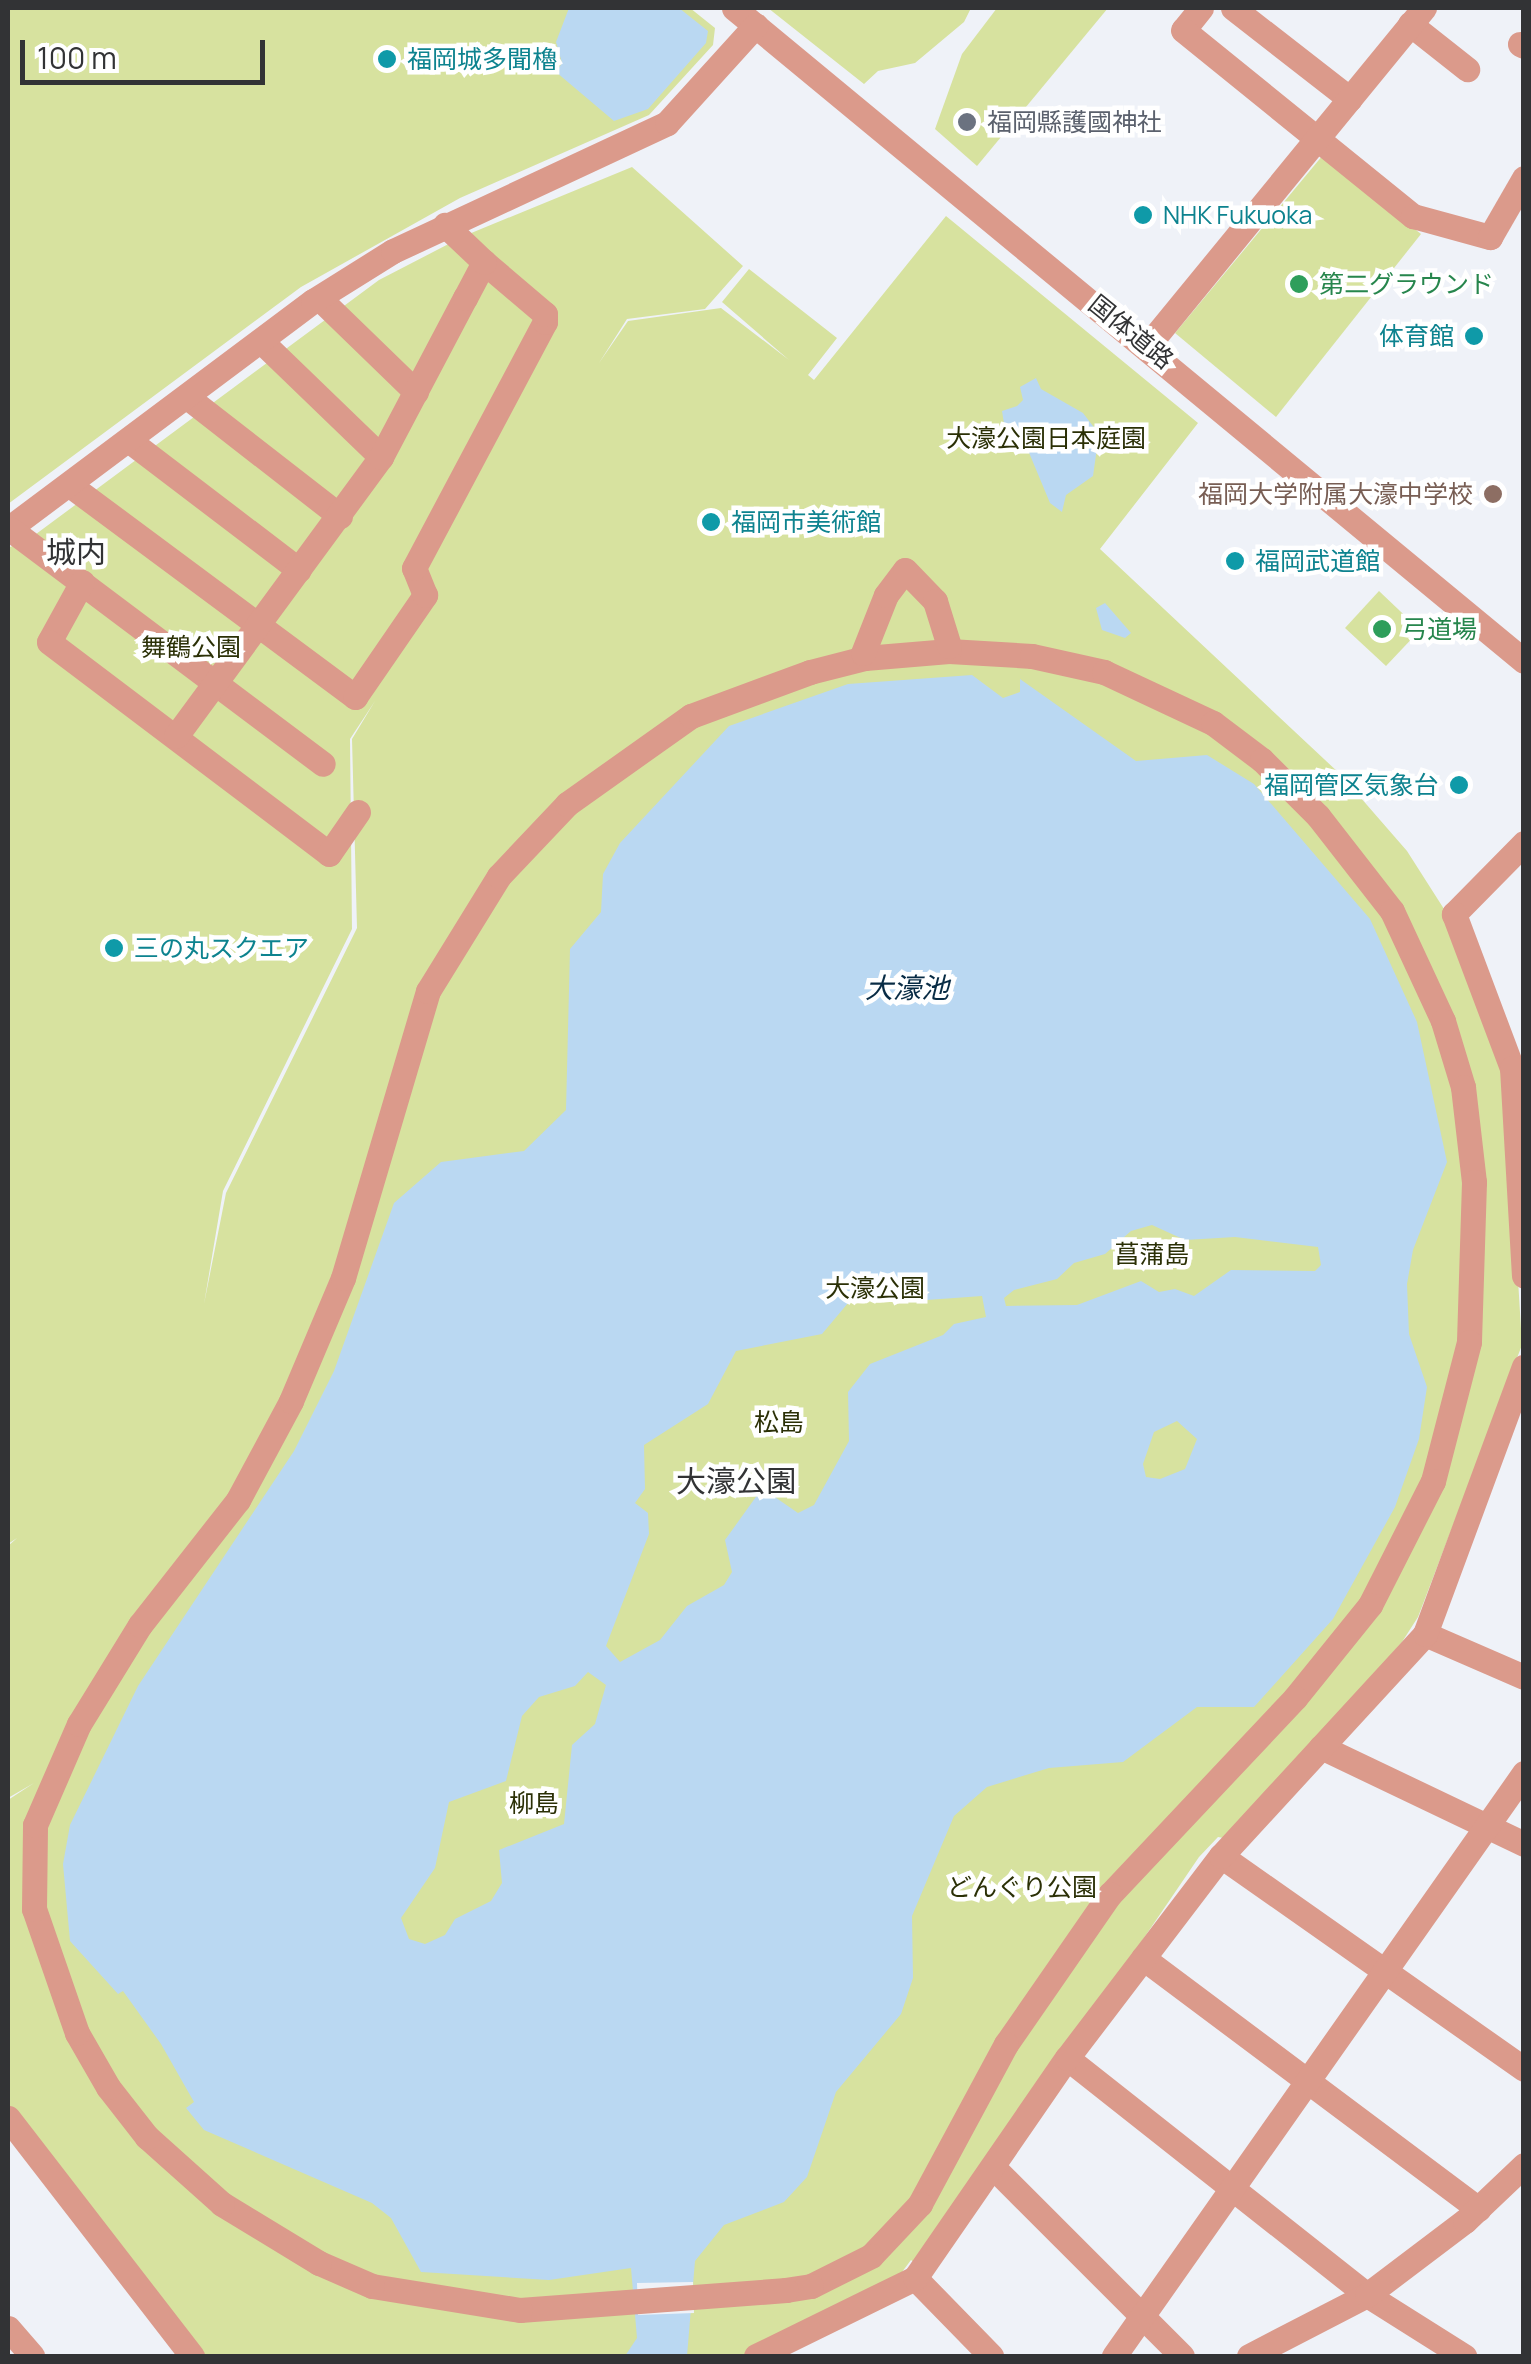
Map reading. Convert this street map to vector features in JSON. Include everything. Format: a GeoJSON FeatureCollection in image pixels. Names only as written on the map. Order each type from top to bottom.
{"type":"FeatureCollection","features":[{"type":"Feature","properties":{"kind":"street","name":"国体道路"},"geometry":{"type":"LineString","coordinates":[[734,8],[1148,345],[1524,662]]}},
{"type":"Feature","properties":{"kind":"street"},"geometry":{"type":"LineString","coordinates":[[1201,8],[1183,30],[1413,216],[1490,237],[1524,178]]}},
{"type":"Feature","properties":{"kind":"street"},"geometry":{"type":"LineString","coordinates":[[1233,8],[1350,99]]}},
{"type":"Feature","properties":{"kind":"street"},"geometry":{"type":"LineString","coordinates":[[1148,345],[1417,16],[1467,69]]}},
{"type":"Feature","properties":{"kind":"street"},"geometry":{"type":"LineString","coordinates":[[323,764],[8,529],[131,442],[319,298],[445,225],[666,123],[756,25]]}},
{"type":"Feature","properties":{"kind":"street"},"geometry":{"type":"LineString","coordinates":[[71,486],[355,697],[425,595],[414,568],[545,322],[545,314],[445,225]]}},
{"type":"Feature","properties":{"kind":"street"},"geometry":{"type":"LineString","coordinates":[[176,736],[380,457],[484,262]]}},
{"type":"Feature","properties":{"kind":"street"},"geometry":{"type":"LineString","coordinates":[[319,298],[416,392]]}},
{"type":"Feature","properties":{"kind":"street"},"geometry":{"type":"LineString","coordinates":[[261,341],[380,457]]}},
{"type":"Feature","properties":{"kind":"street"},"geometry":{"type":"LineString","coordinates":[[186,397],[340,516]]}},
{"type":"Feature","properties":{"kind":"street"},"geometry":{"type":"LineString","coordinates":[[131,442],[300,570]]}},
{"type":"Feature","properties":{"kind":"street"},"geometry":{"type":"LineString","coordinates":[[863,653],[886,595],[905,570],[935,601],[949,646]]}},
{"type":"Feature","properties":{"kind":"street"},"geometry":{"type":"LineString","coordinates":[[82,582],[49,642],[329,854],[358,812]]}},
{"type":"Feature","properties":{"kind":"street"},"geometry":{"type":"LineString","coordinates":[[949,652],[1064,662],[1160,694],[1262,760],[1361,866],[1417,956],[1462,1087],[1474,1182],[1476,1269],[1454,1412],[1414,1526],[1370,1605],[1296,1698],[1110,1894],[1014,2031],[920,2204],[890,2241],[811,2286],[694,2295],[520,2310],[372,2286],[266,2234],[189,2179],[118,2099],[77,2034],[34,1909],[35,1825],[79,1724],[140,1625],[238,1500],[266,1451],[343,1278],[428,991],[472,912],[527,842],[647,740],[691,716],[810,672],[865,658],[949,652]]}},
{"type":"Feature","properties":{"kind":"street"},"geometry":{"type":"LineString","coordinates":[[1521,852],[1454,914],[1518,1065],[1524,1276]]}},
{"type":"Feature","properties":{"kind":"street"},"geometry":{"type":"LineString","coordinates":[[764,2355],[915,2278],[1067,2058],[1221,1856],[1425,1634],[1524,1367]]}},
{"type":"Feature","properties":{"kind":"street"},"geometry":{"type":"LineString","coordinates":[[1425,1634],[1524,1678]]}},
{"type":"Feature","properties":{"kind":"street"},"geometry":{"type":"LineString","coordinates":[[1322,1747],[1524,1844]]}},
{"type":"Feature","properties":{"kind":"street"},"geometry":{"type":"LineString","coordinates":[[1114,2356],[1524,1773]]}},
{"type":"Feature","properties":{"kind":"street"},"geometry":{"type":"LineString","coordinates":[[1221,1856],[1524,2070]]}},
{"type":"Feature","properties":{"kind":"street"},"geometry":{"type":"LineString","coordinates":[[1143,1958],[1478,2210]]}},
{"type":"Feature","properties":{"kind":"street"},"geometry":{"type":"LineString","coordinates":[[1067,2058],[1367,2295],[1464,2356]]}},
{"type":"Feature","properties":{"kind":"street"},"geometry":{"type":"LineString","coordinates":[[8,2118],[192,2356]]}},
{"type":"Feature","properties":{"kind":"street"},"geometry":{"type":"LineString","coordinates":[[1249,2356],[1367,2295],[1478,2210],[1524,2165]]}},
{"type":"Feature","properties":{"kind":"street"},"geometry":{"type":"LineString","coordinates":[[993,2167],[1182,2356]]}},
{"type":"Feature","properties":{"kind":"street"},"geometry":{"type":"LineString","coordinates":[[915,2278],[991,2356]]}},
{"type":"Feature","properties":{"kind":"street"},"geometry":{"type":"LineString","coordinates":[[8,2328],[32,2356]]}},
{"type":"Feature","properties":{"kind":"green space"},"geometry":{"type":"Polygon","coordinates":[[[8,8],[690,8],[715,28],[713,45],[649,115],[460,198],[301,287],[8,504],[8,8]]]}},
{"type":"Feature","properties":{"kind":"green space"},"geometry":{"type":"Polygon","coordinates":[[[768,8],[971,8],[964,22],[915,63],[878,71],[864,84],[768,8]]]}},
{"type":"Feature","properties":{"kind":"green space"},"geometry":{"type":"Polygon","coordinates":[[[997,8],[1108,8],[977,166],[935,129],[962,54],[997,8]]]}},
{"type":"Feature","properties":{"kind":"green space","name":"第二グラウンド"},"geometry":{"type":"Polygon","coordinates":[[[1323,155],[1421,234],[1276,417],[1175,333],[1323,155]]]}},
{"type":"Feature","properties":{"kind":"green space","name":"大濠公園"},"geometry":{"type":"Polygon","coordinates":[[[632,167],[743,266],[705,309],[627,319],[599,363],[628,321],[721,308],[789,360],[722,302],[749,269],[837,338],[808,375],[814,380],[946,216],[1198,423],[1100,549],[1340,774],[1407,851],[1444,909],[1505,1066],[1522,1345],[1418,1617],[1402,1642],[1229,1839],[1218,1837],[1199,1857],[920,2267],[911,2260],[899,2276],[747,2356],[198,2356],[8,2107],[8,1800],[34,1783],[8,1798],[8,1546],[17,1538],[8,1544],[8,548],[32,537],[379,280],[464,236],[632,167]],[[375,701],[350,739],[352,929],[223,1191],[204,1304],[226,1193],[357,928],[352,739],[375,701]]]}},
{"type":"Feature","properties":{"kind":"green space","name":"弓道場"},"geometry":{"type":"Polygon","coordinates":[[[1379,591],[1420,630],[1386,666],[1345,628],[1379,591]]]}},
{"type":"Feature","properties":{"kind":"water"},"geometry":{"type":"Polygon","coordinates":[[[569,8],[679,8],[708,31],[706,43],[648,109],[614,121],[556,72],[562,63],[556,42],[569,8]]]}},
{"type":"Feature","properties":{"kind":"water"},"geometry":{"type":"Polygon","coordinates":[[[1036,378],[1041,389],[1083,413],[1099,434],[1093,476],[1066,495],[1062,512],[1050,503],[1025,443],[1005,430],[1002,411],[1017,406],[1023,400],[1020,387],[1036,378]]]}},
{"type":"Feature","properties":{"kind":"water"},"geometry":{"type":"Polygon","coordinates":[[[1105,603],[1131,633],[1125,638],[1102,630],[1096,608],[1105,603]]]}},
{"type":"Feature","properties":{"kind":"water","name":"大濠池"},"geometry":{"type":"Polygon","coordinates":[[[972,675],[1003,698],[1020,692],[1020,679],[1136,761],[1207,755],[1254,784],[1370,919],[1417,1022],[1447,1162],[1413,1250],[1407,1284],[1409,1334],[1427,1387],[1419,1439],[1395,1507],[1333,1619],[1254,1707],[1197,1707],[1123,1762],[1049,1768],[987,1787],[954,1816],[912,1916],[913,1978],[901,2014],[836,2092],[807,2177],[784,2202],[724,2225],[695,2261],[687,2356],[625,2356],[637,2338],[631,2268],[549,2280],[421,2272],[391,2218],[372,2203],[204,2130],[186,2108],[194,2102],[161,2044],[123,1991],[118,1994],[70,1941],[63,1864],[70,1825],[138,1686],[294,1451],[334,1371],[394,1203],[441,1162],[524,1151],[566,1110],[570,949],[601,912],[603,874],[620,843],[729,726],[848,684],[972,675]],[[1152,1225],[1131,1231],[1105,1254],[1074,1263],[1057,1279],[1014,1290],[1004,1298],[1006,1306],[1077,1305],[1141,1281],[1159,1292],[1175,1289],[1194,1296],[1231,1270],[1315,1271],[1321,1265],[1318,1247],[1235,1237],[1185,1240],[1152,1225]],[[859,1290],[822,1334],[736,1351],[708,1404],[644,1445],[645,1489],[635,1503],[648,1513],[649,1534],[606,1646],[620,1662],[660,1640],[687,1606],[724,1585],[732,1572],[725,1540],[758,1494],[769,1493],[798,1513],[814,1505],[849,1441],[848,1392],[870,1364],[943,1335],[954,1324],[986,1317],[982,1296],[899,1302],[859,1290]],[[1177,1421],[1154,1432],[1143,1464],[1146,1477],[1160,1479],[1185,1469],[1197,1439],[1177,1421]],[[588,1672],[575,1686],[539,1697],[522,1716],[506,1781],[449,1802],[435,1868],[401,1918],[409,1939],[425,1944],[445,1935],[455,1919],[491,1901],[502,1883],[499,1850],[564,1824],[572,1745],[595,1724],[606,1685],[588,1672]]]}},
{"type":"Feature","properties":{"kind":"pier"},"geometry":{"type":"Polygon","coordinates":[[[693,2282],[694,2313],[638,2315],[637,2283],[693,2282]]]}},
{"type":"Feature","properties":{"kind":"place","name":"福岡城多聞櫓"},"geometry":{"type":"Point","coordinates":[387,59]}},
{"type":"Feature","properties":{"kind":"place","name":"福岡縣護國神社"},"geometry":{"type":"Point","coordinates":[967,122]}},
{"type":"Feature","properties":{"kind":"place","name":"NHK Fukuoka"},"geometry":{"type":"Point","coordinates":[1143,215]}},
{"type":"Feature","properties":{"kind":"place","name":"第二グラウンド"},"geometry":{"type":"Point","coordinates":[1299,284]}},
{"type":"Feature","properties":{"kind":"place","name":"体育館"},"geometry":{"type":"Point","coordinates":[1474,336]}},
{"type":"Feature","properties":{"kind":"place","name":"福岡大学附属大濠中学校"},"geometry":{"type":"Point","coordinates":[1493,494]}},
{"type":"Feature","properties":{"kind":"place","name":"福岡市美術館"},"geometry":{"type":"Point","coordinates":[711,522]}},
{"type":"Feature","properties":{"kind":"place","name":"福岡武道館"},"geometry":{"type":"Point","coordinates":[1235,561]}},
{"type":"Feature","properties":{"kind":"place","name":"弓道場"},"geometry":{"type":"Point","coordinates":[1382,629]}},
{"type":"Feature","properties":{"kind":"place","name":"福岡管区気象台"},"geometry":{"type":"Point","coordinates":[1459,785]}},
{"type":"Feature","properties":{"kind":"place","name":"三の丸スクエア"},"geometry":{"type":"Point","coordinates":[114,948]}},
{"type":"Feature","properties":{"kind":"district","name":"城内"},"geometry":{"type":"Point","coordinates":[76,552]}},
{"type":"Feature","properties":{"kind":"district","name":"大濠公園"},"geometry":{"type":"Point","coordinates":[736,1481]}},
{"type":"Feature","properties":{"kind":"park label","name":"大濠公園日本庭園"},"geometry":{"type":"Point","coordinates":[1046,438]}},
{"type":"Feature","properties":{"kind":"park label","name":"舞鶴公園"},"geometry":{"type":"Point","coordinates":[191,647]}},
{"type":"Feature","properties":{"kind":"park label","name":"菖蒲島"},"geometry":{"type":"Point","coordinates":[1152,1254]}},
{"type":"Feature","properties":{"kind":"park label","name":"松島"},"geometry":{"type":"Point","coordinates":[779,1422]}},
{"type":"Feature","properties":{"kind":"park label","name":"柳島"},"geometry":{"type":"Point","coordinates":[534,1803]}},
{"type":"Feature","properties":{"kind":"park label","name":"どんぐり公園"},"geometry":{"type":"Point","coordinates":[1022,1887]}}]}
